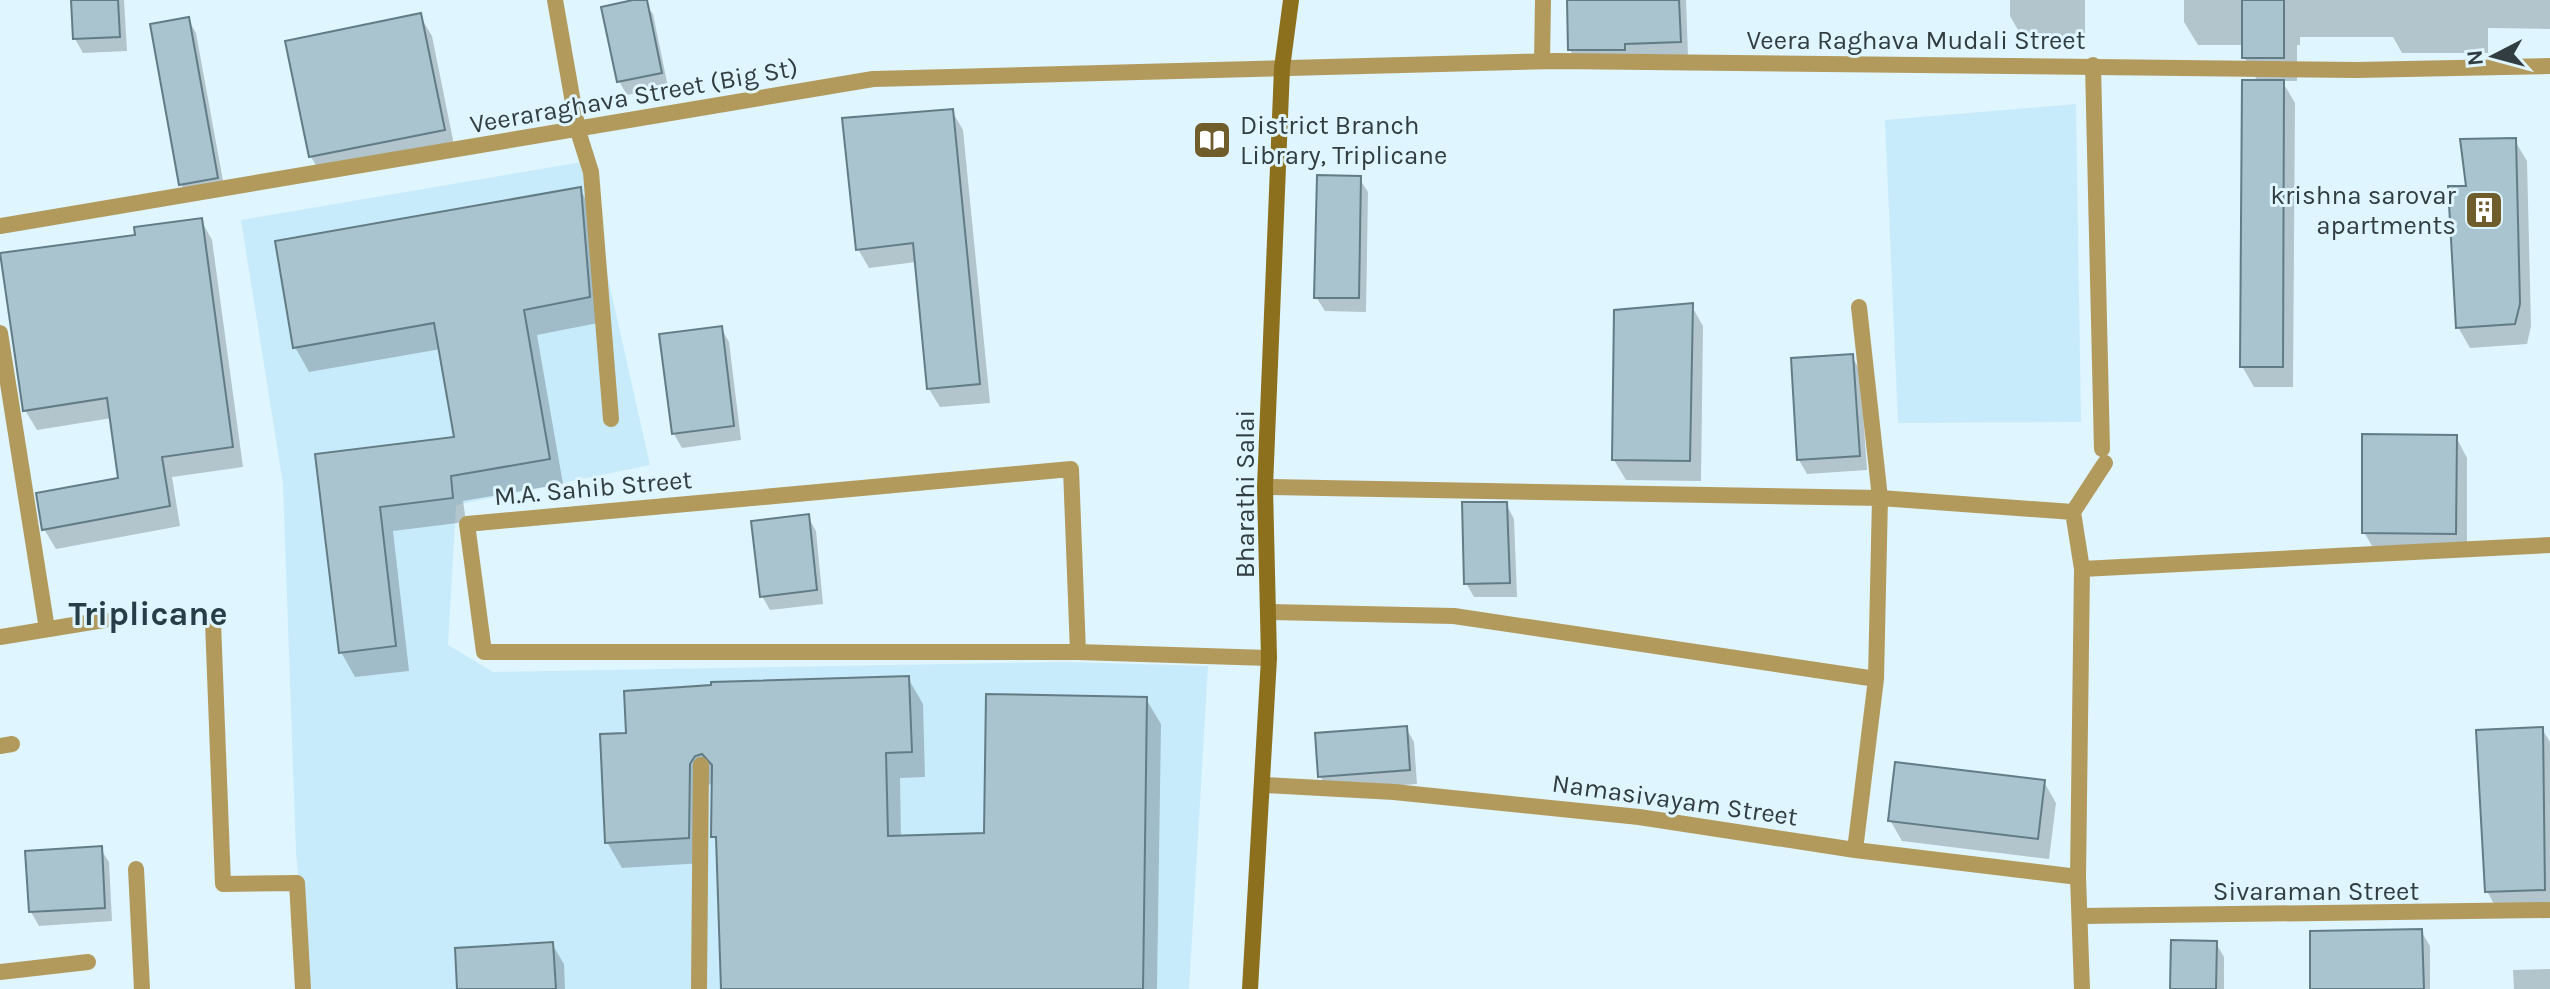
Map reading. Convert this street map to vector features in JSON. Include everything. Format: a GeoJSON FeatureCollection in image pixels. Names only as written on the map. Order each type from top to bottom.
{"type":"FeatureCollection","features":[{"type":"Feature","properties":{"kind":"street"},"geometry":{"type":"LineString","coordinates":[[555,0],[578,131],[591,172],[611,419]]}},
{"type":"Feature","properties":{"kind":"street","name":"Bharathi Salai"},"geometry":{"type":"LineString","coordinates":[[1250,989],[1269,658],[1265,487],[1282,68],[1291,0]]}},
{"type":"Feature","properties":{"kind":"street"},"geometry":{"type":"LineString","coordinates":[[1542,61],[1543,0]]}},
{"type":"Feature","properties":{"kind":"street","name":"Veera Raghava Mudali Street"},"geometry":{"type":"LineString","coordinates":[[1282,68],[1542,61],[2357,70],[2550,66]]}},
{"type":"Feature","properties":{"kind":"street"},"geometry":{"type":"LineString","coordinates":[[2082,989],[2082,916],[2078,877],[2082,569],[2073,512],[2104,456],[2093,65]]}},
{"type":"Feature","properties":{"kind":"street","name":"Veeraraghava Street (Big St)"},"geometry":{"type":"LineString","coordinates":[[0,226],[873,79],[1282,68]]}},
{"type":"Feature","properties":{"kind":"street"},"geometry":{"type":"LineString","coordinates":[[1855,850],[1876,679],[1880,498],[1859,307]]}},
{"type":"Feature","properties":{"kind":"street"},"geometry":{"type":"LineString","coordinates":[[0,333],[47,629]]}},
{"type":"Feature","properties":{"kind":"street","name":"M.A. Sahib Street"},"geometry":{"type":"LineString","coordinates":[[1078,652],[1071,469],[467,524],[484,652],[1078,652],[1269,658]]}},
{"type":"Feature","properties":{"kind":"street"},"geometry":{"type":"LineString","coordinates":[[1265,487],[1880,498],[2073,512]]}},
{"type":"Feature","properties":{"kind":"street"},"geometry":{"type":"LineString","coordinates":[[2082,569],[2550,545]]}},
{"type":"Feature","properties":{"kind":"street"},"geometry":{"type":"LineString","coordinates":[[1270,612],[1454,616],[1876,679]]}},
{"type":"Feature","properties":{"kind":"street"},"geometry":{"type":"LineString","coordinates":[[0,637],[104,620]]}},
{"type":"Feature","properties":{"kind":"street"},"geometry":{"type":"LineString","coordinates":[[213,622],[223,884],[297,883],[303,989]]}},
{"type":"Feature","properties":{"kind":"street"},"geometry":{"type":"LineString","coordinates":[[699,989],[701,765]]}},
{"type":"Feature","properties":{"kind":"street","name":"Namasivayam Street"},"geometry":{"type":"LineString","coordinates":[[1264,785],[1394,792],[1639,817],[1855,850],[2078,877]]}},
{"type":"Feature","properties":{"kind":"street"},"geometry":{"type":"LineString","coordinates":[[136,869],[142,989]]}},
{"type":"Feature","properties":{"kind":"street","name":"Sivaraman Street"},"geometry":{"type":"LineString","coordinates":[[2082,916],[2550,910]]}},
{"type":"Feature","properties":{"kind":"street"},"geometry":{"type":"LineString","coordinates":[[0,972],[88,962]]}},
{"type":"Feature","properties":{"kind":"shaded area"},"geometry":{"type":"Polygon","coordinates":[[[2076,104],[2081,422],[1898,423],[1885,120],[2076,104]]]}},
{"type":"Feature","properties":{"kind":"shaded area"},"geometry":{"type":"Polygon","coordinates":[[[582,162],[650,465],[456,505],[448,645],[493,672],[1065,662],[1208,666],[1189,989],[308,989],[296,852],[283,484],[241,220],[582,162]]]}},
{"type":"Feature","properties":{"kind":"building"},"geometry":{"type":"Polygon","coordinates":[[[71,0],[118,0],[120,37],[73,39],[71,0]]]}},
{"type":"Feature","properties":{"kind":"building"},"geometry":{"type":"Polygon","coordinates":[[[647,0],[662,73],[617,82],[601,7],[647,0]]]}},
{"type":"Feature","properties":{"kind":"building"},"geometry":{"type":"Polygon","coordinates":[[[1567,0],[1679,0],[1681,42],[1625,44],[1625,50],[1568,50],[1567,0]]]}},
{"type":"Feature","properties":{"kind":"building"},"geometry":{"type":"Polygon","coordinates":[[[2242,0],[2284,0],[2284,58],[2242,58],[2242,0]]]}},
{"type":"Feature","properties":{"kind":"building"},"geometry":{"type":"Polygon","coordinates":[[[421,13],[445,130],[309,157],[285,41],[421,13]]]}},
{"type":"Feature","properties":{"kind":"building"},"geometry":{"type":"Polygon","coordinates":[[[189,17],[218,178],[179,185],[150,24],[189,17]]]}},
{"type":"Feature","properties":{"kind":"building"},"geometry":{"type":"Polygon","coordinates":[[[2242,80],[2284,80],[2283,367],[2240,367],[2242,80]]]}},
{"type":"Feature","properties":{"kind":"building"},"geometry":{"type":"Polygon","coordinates":[[[953,109],[980,384],[927,389],[913,243],[856,250],[842,118],[953,109]]]}},
{"type":"Feature","properties":{"kind":"building","name":"krishna sarovar apartments"},"geometry":{"type":"Polygon","coordinates":[[[2516,138],[2520,304],[2515,324],[2456,328],[2448,186],[2466,186],[2460,139],[2516,138]]]}},
{"type":"Feature","properties":{"kind":"building"},"geometry":{"type":"Polygon","coordinates":[[[1317,175],[1361,176],[1359,298],[1314,298],[1317,175]]]}},
{"type":"Feature","properties":{"kind":"building"},"geometry":{"type":"Polygon","coordinates":[[[581,187],[590,297],[524,310],[550,459],[451,476],[453,498],[380,507],[396,646],[339,653],[315,454],[454,437],[434,323],[293,348],[275,241],[581,187]]]}},
{"type":"Feature","properties":{"kind":"building"},"geometry":{"type":"Polygon","coordinates":[[[202,218],[233,447],[162,457],[170,506],[42,530],[36,493],[118,478],[107,398],[23,411],[0,253],[135,235],[134,227],[202,218]]]}},
{"type":"Feature","properties":{"kind":"building"},"geometry":{"type":"Polygon","coordinates":[[[1693,303],[1690,461],[1612,460],[1614,310],[1693,303]]]}},
{"type":"Feature","properties":{"kind":"building"},"geometry":{"type":"Polygon","coordinates":[[[722,326],[734,426],[672,434],[659,334],[722,326]]]}},
{"type":"Feature","properties":{"kind":"building"},"geometry":{"type":"Polygon","coordinates":[[[1853,354],[1860,456],[1797,460],[1791,358],[1853,354]]]}},
{"type":"Feature","properties":{"kind":"building"},"geometry":{"type":"Polygon","coordinates":[[[2362,434],[2457,435],[2456,534],[2362,533],[2362,434]]]}},
{"type":"Feature","properties":{"kind":"building"},"geometry":{"type":"Polygon","coordinates":[[[1462,502],[1507,502],[1510,583],[1464,584],[1462,502]]]}},
{"type":"Feature","properties":{"kind":"building"},"geometry":{"type":"Polygon","coordinates":[[[809,514],[817,590],[760,597],[751,521],[809,514]]]}},
{"type":"Feature","properties":{"kind":"building"},"geometry":{"type":"Polygon","coordinates":[[[909,676],[912,752],[886,753],[888,836],[984,833],[986,694],[1147,697],[1143,989],[721,989],[716,837],[711,837],[712,765],[702,754],[695,756],[690,764],[689,838],[605,843],[600,734],[626,733],[624,691],[711,685],[711,682],[909,676]]]}},
{"type":"Feature","properties":{"kind":"building"},"geometry":{"type":"Polygon","coordinates":[[[1407,726],[1410,770],[1318,777],[1315,733],[1407,726]]]}},
{"type":"Feature","properties":{"kind":"building"},"geometry":{"type":"Polygon","coordinates":[[[2543,727],[2545,890],[2485,892],[2476,730],[2543,727]]]}},
{"type":"Feature","properties":{"kind":"building"},"geometry":{"type":"Polygon","coordinates":[[[1895,762],[2045,780],[2038,839],[1888,821],[1895,762]]]}},
{"type":"Feature","properties":{"kind":"building"},"geometry":{"type":"Polygon","coordinates":[[[102,846],[105,908],[29,912],[25,851],[102,846]]]}},
{"type":"Feature","properties":{"kind":"building"},"geometry":{"type":"Polygon","coordinates":[[[2422,929],[2424,989],[2310,989],[2310,931],[2422,929]]]}},
{"type":"Feature","properties":{"kind":"building"},"geometry":{"type":"Polygon","coordinates":[[[2171,940],[2217,941],[2216,989],[2170,989],[2171,940]]]}},
{"type":"Feature","properties":{"kind":"building"},"geometry":{"type":"Polygon","coordinates":[[[553,942],[556,989],[457,989],[455,948],[553,942]]]}},
{"type":"Feature","properties":{"kind":"place","name":"District Branch Library, Triplicane"},"geometry":{"type":"Point","coordinates":[1212,140]}},
{"type":"Feature","properties":{"kind":"place","name":"krishna sarovar apartments"},"geometry":{"type":"Point","coordinates":[2484,210]}},
{"type":"Feature","properties":{"kind":"district","name":"Triplicane"},"geometry":{"type":"Point","coordinates":[148,614]}}]}
